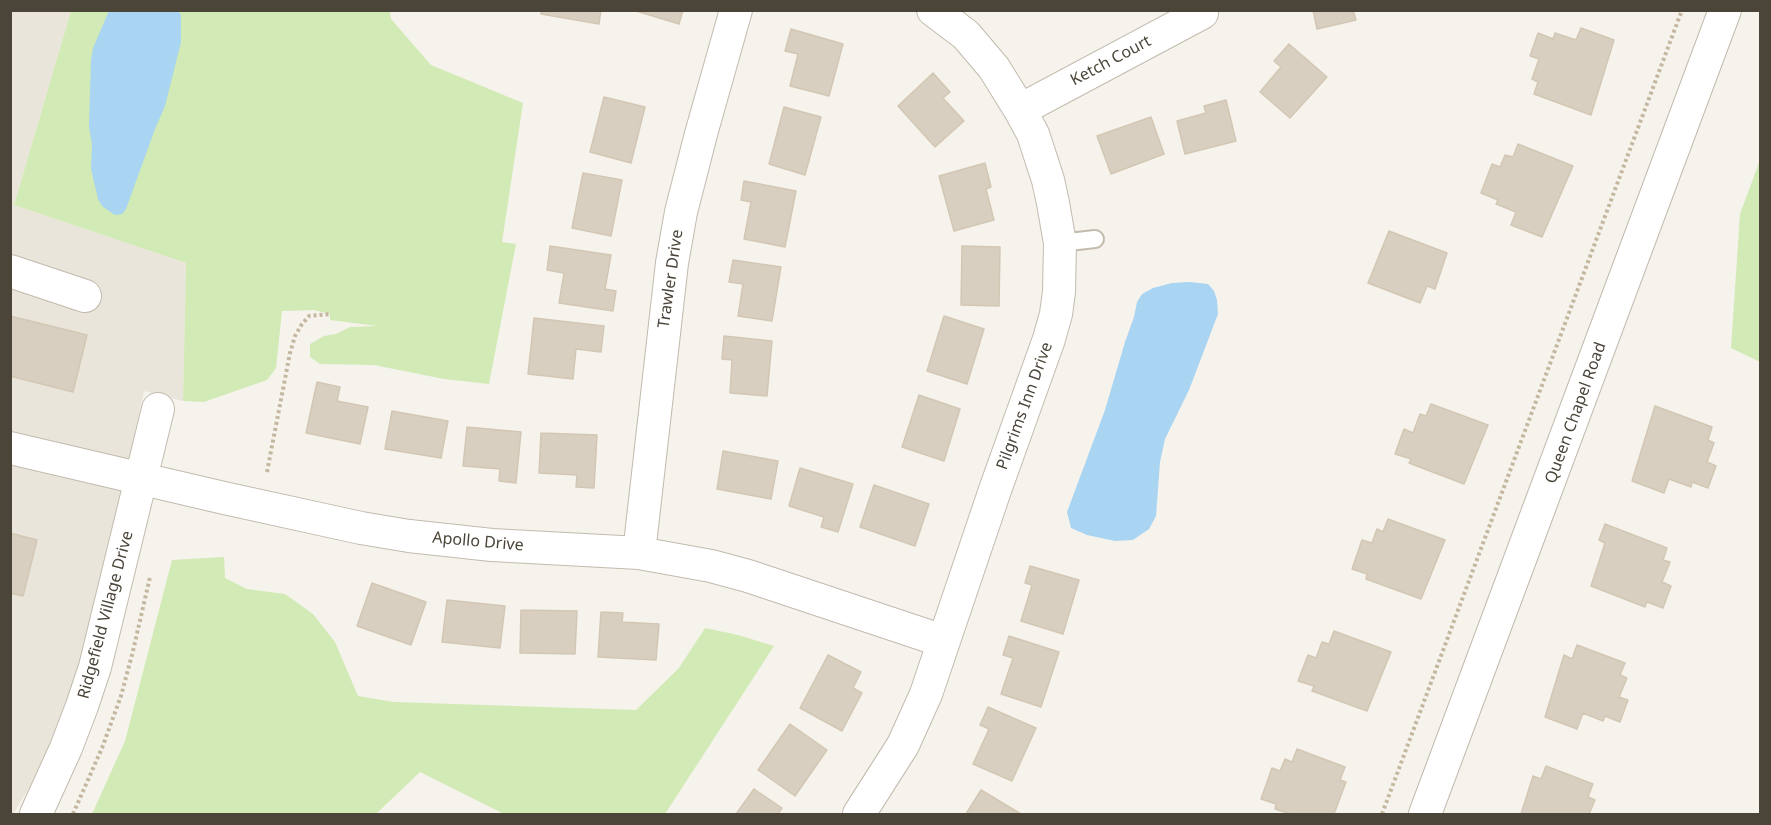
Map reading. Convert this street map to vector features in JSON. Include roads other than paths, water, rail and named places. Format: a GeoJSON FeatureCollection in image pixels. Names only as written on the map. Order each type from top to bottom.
{"type":"FeatureCollection","features":[{"type":"Feature","properties":{"kind":"street","name":"Trawler Drive"},"geometry":{"type":"LineString","coordinates":[[639,553],[672,262],[681,212],[698,145],[736,10]]}},
{"type":"Feature","properties":{"kind":"street","name":"Pilgrims Inn Drive"},"geometry":{"type":"LineString","coordinates":[[859,814],[903,745],[926,694],[1049,339],[1059,292],[1060,243],[1048,180],[1033,134],[994,68],[966,35],[933,10]]}},
{"type":"Feature","properties":{"kind":"street","name":"Queen Chapel Road"},"geometry":{"type":"LineString","coordinates":[[1425,814],[1725,10]]}},
{"type":"Feature","properties":{"kind":"street","name":"Ketch Court"},"geometry":{"type":"LineString","coordinates":[[1020,110],[1202,13]]}},
{"type":"Feature","properties":{"kind":"street"},"geometry":{"type":"LineString","coordinates":[[10,272],[85,296]]}},
{"type":"Feature","properties":{"kind":"street","name":"Ridgefield Village Drive"},"geometry":{"type":"LineString","coordinates":[[36,814],[66,748],[92,677],[158,409]]}},
{"type":"Feature","properties":{"kind":"street","name":"Apollo Drive"},"geometry":{"type":"LineString","coordinates":[[10,448],[361,528],[409,536],[492,544],[639,553],[711,566],[748,576],[943,641]]}},
{"type":"Feature","properties":{"kind":"lane"},"geometry":{"type":"LineString","coordinates":[[1060,243],[1095,239]]}},
{"type":"Feature","properties":{"kind":"water"},"geometry":{"type":"Polygon","coordinates":[[[109,11],[178,11],[181,15],[181,42],[165,106],[126,209],[122,214],[115,215],[102,206],[98,199],[91,169],[92,144],[89,127],[93,48],[109,11]]]}},
{"type":"Feature","properties":{"kind":"water"},"geometry":{"type":"Polygon","coordinates":[[[1172,283],[1208,284],[1217,300],[1218,314],[1189,390],[1165,439],[1160,462],[1156,516],[1149,529],[1133,540],[1115,541],[1087,535],[1071,528],[1067,512],[1105,410],[1137,302],[1142,294],[1153,288],[1172,283]]]}}]}
